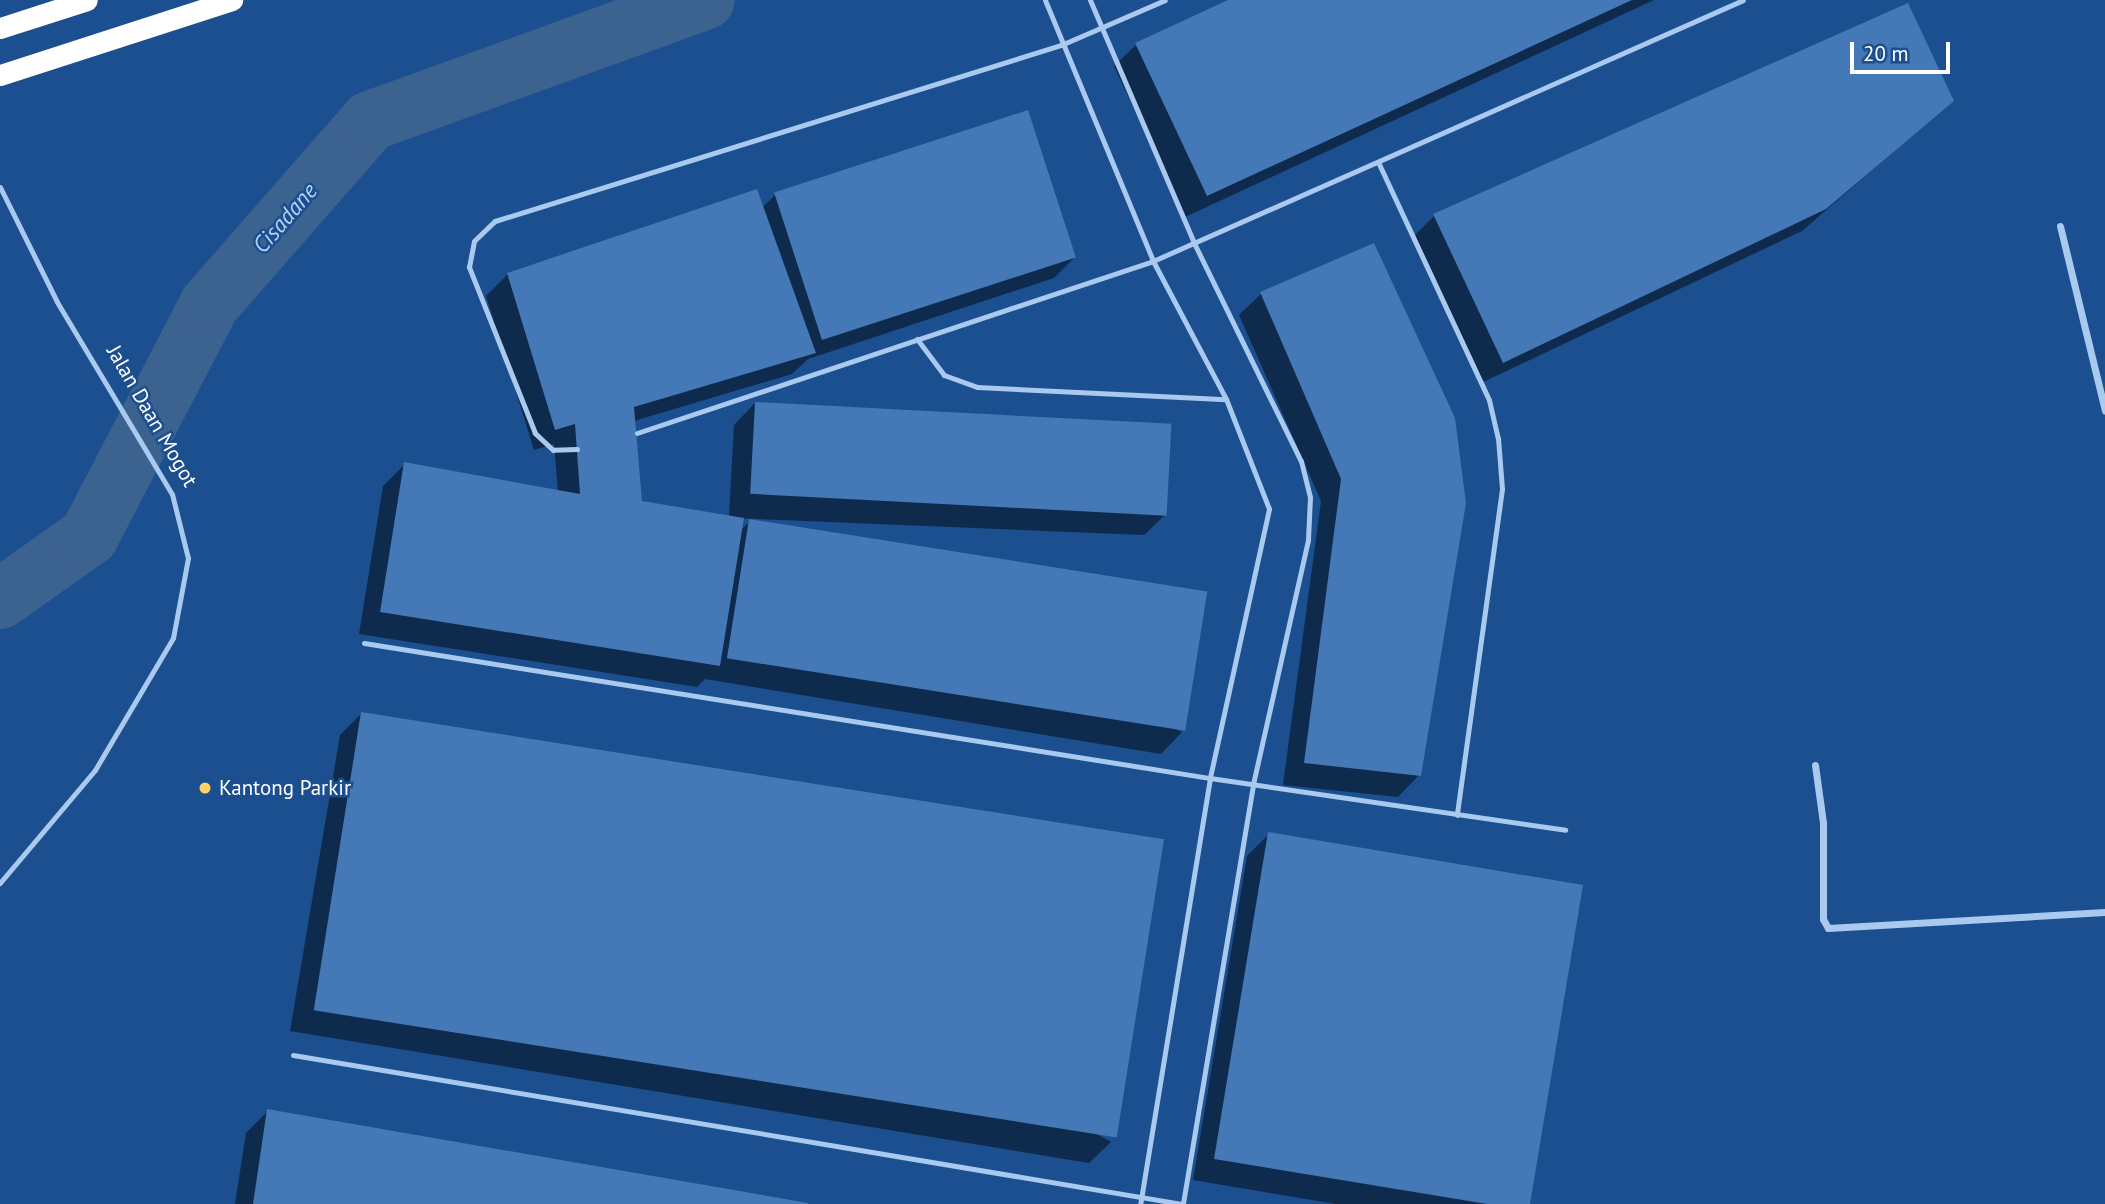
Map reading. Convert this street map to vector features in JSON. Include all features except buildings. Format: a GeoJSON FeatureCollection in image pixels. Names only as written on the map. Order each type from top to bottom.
{"type":"FeatureCollection","features":[{"type":"Feature","properties":{"kind":"highway"},"geometry":{"type":"LineString","coordinates":[[0,28],[87,0]]}},
{"type":"Feature","properties":{"kind":"highway"},"geometry":{"type":"LineString","coordinates":[[0,75],[232,0]]}},
{"type":"Feature","properties":{"kind":"street"},"geometry":{"type":"LineString","coordinates":[[2060,226],[2105,411]]}},
{"type":"Feature","properties":{"kind":"street"},"geometry":{"type":"LineString","coordinates":[[1815,765],[1823,823],[1823,919],[1828,929],[2105,912]]}},
{"type":"Feature","properties":{"kind":"lane"},"geometry":{"type":"LineString","coordinates":[[1045,0],[1060,45],[1153,261],[1226,399],[1269,509],[1210,778],[1140,1201]]}},
{"type":"Feature","properties":{"kind":"lane"},"geometry":{"type":"LineString","coordinates":[[293,1055],[1140,1201],[1182,1204],[1253,785],[1308,540],[1310,497],[1301,461],[1194,243],[1090,0]]}},
{"type":"Feature","properties":{"kind":"lane"},"geometry":{"type":"LineString","coordinates":[[577,449],[553,450],[535,433],[469,267],[474,242],[495,222],[1060,45],[1103,30],[1165,0]]}},
{"type":"Feature","properties":{"kind":"lane"},"geometry":{"type":"LineString","coordinates":[[637,433],[1153,261],[1379,164],[1743,0]]}},
{"type":"Feature","properties":{"kind":"lane"},"geometry":{"type":"LineString","coordinates":[[1379,164],[1489,400],[1498,438],[1502,489],[1457,814]]}},
{"type":"Feature","properties":{"kind":"lane","name":"Jalan Daan Mogot"},"geometry":{"type":"LineString","coordinates":[[0,187],[57,302],[172,494],[188,558],[173,638],[95,770],[0,883]]}},
{"type":"Feature","properties":{"kind":"lane"},"geometry":{"type":"LineString","coordinates":[[917,339],[944,375],[976,387],[1226,399]]}},
{"type":"Feature","properties":{"kind":"lane"},"geometry":{"type":"LineString","coordinates":[[364,643],[1253,785],[1565,830]]}},
{"type":"Feature","properties":{"kind":"waterway","name":"Cisadane"},"geometry":{"type":"LineString","coordinates":[[0,599],[89,536],[209,305],[370,121],[705,0]]}},
{"type":"Feature","properties":{"kind":"place","name":"Kantong Parkir"},"geometry":{"type":"Point","coordinates":[205,788]}}]}
